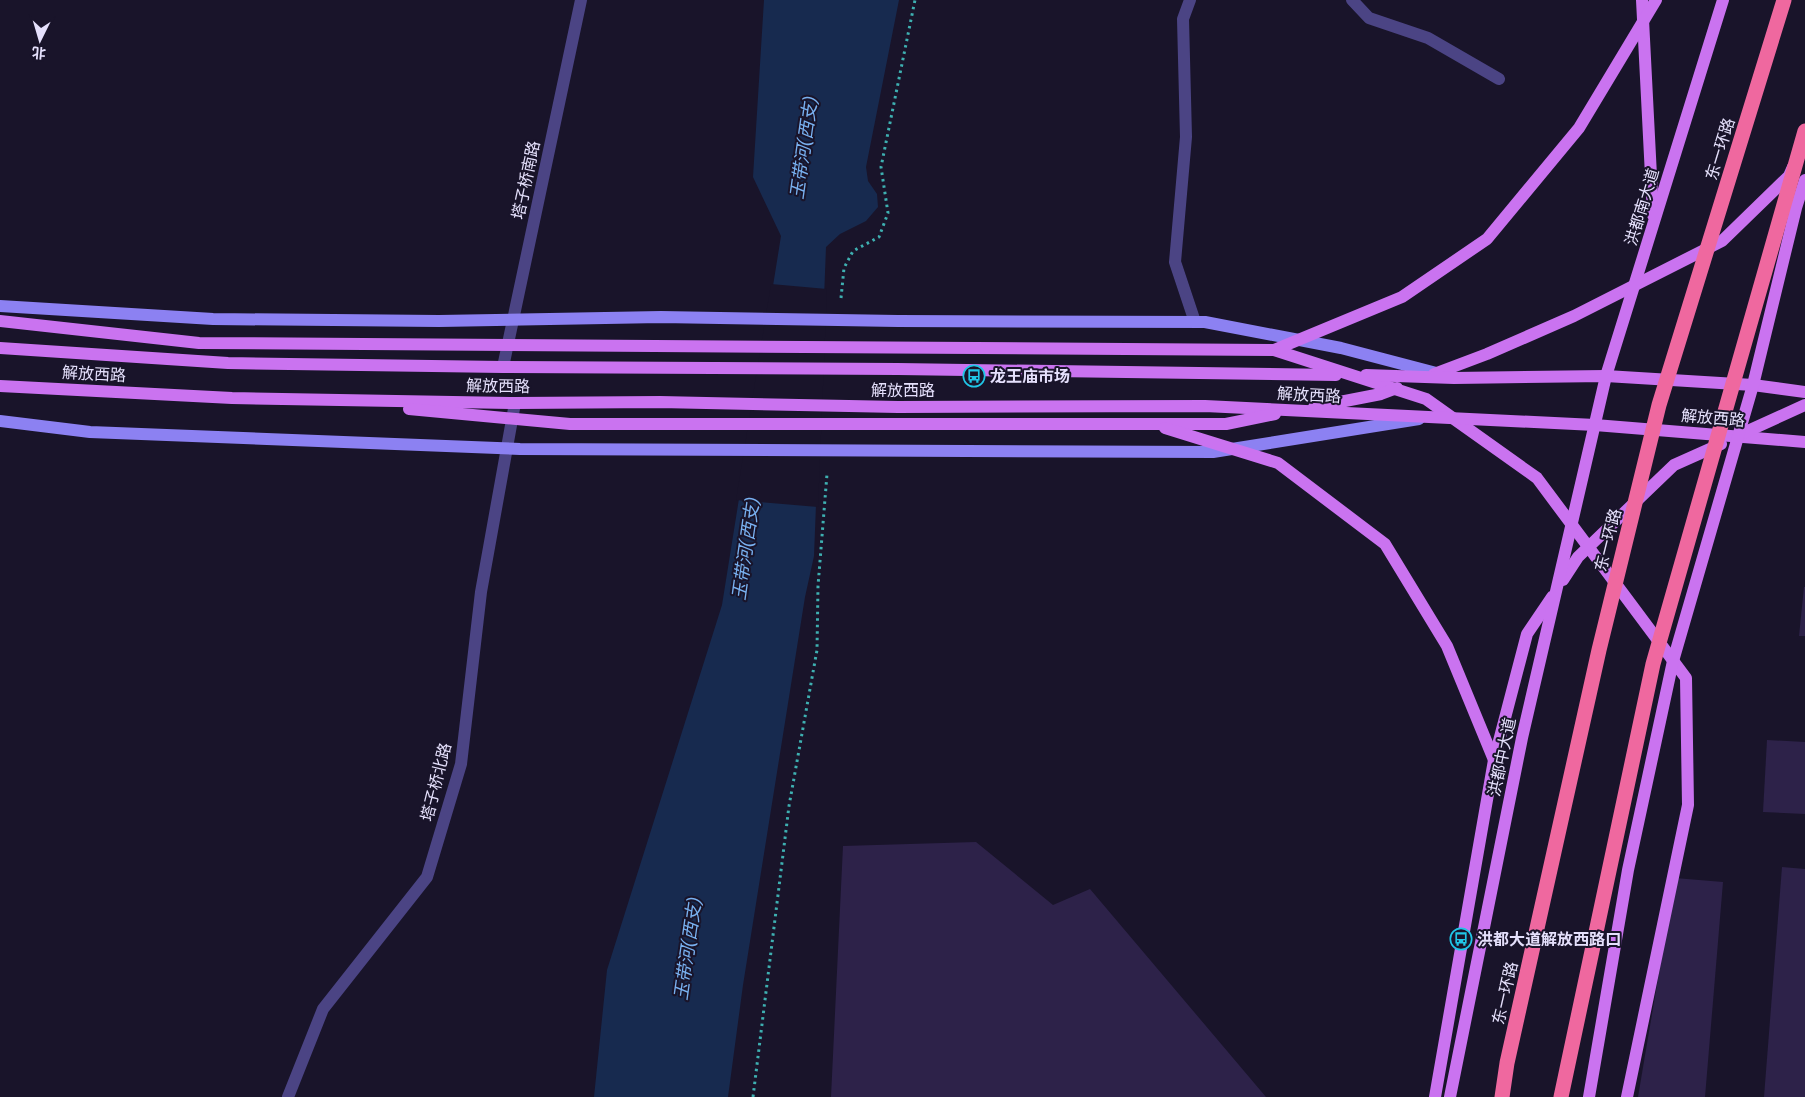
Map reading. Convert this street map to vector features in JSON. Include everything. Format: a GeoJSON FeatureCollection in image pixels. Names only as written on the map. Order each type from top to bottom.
{"type":"FeatureCollection","features":[{"type":"Feature","properties":{"kind":"highway","name":"东一环路"},"geometry":{"type":"LineString","coordinates":[[1502,1097],[1507,1063],[1599,650],[1659,405],[1784,0]]}},
{"type":"Feature","properties":{"kind":"highway"},"geometry":{"type":"LineString","coordinates":[[1561,1097],[1653,664],[1805,131]]}},
{"type":"Feature","properties":{"kind":"main road"},"geometry":{"type":"LineString","coordinates":[[1642,0],[1653,225]]}},
{"type":"Feature","properties":{"kind":"main road"},"geometry":{"type":"LineString","coordinates":[[1274,350],[1402,297],[1487,239],[1579,128],[1656,0]]}},
{"type":"Feature","properties":{"kind":"main road","name":"洪都南大道"},"geometry":{"type":"LineString","coordinates":[[1596,425],[1606,376],[1722,0]]}},
{"type":"Feature","properties":{"kind":"main road"},"geometry":{"type":"LineString","coordinates":[[305,399],[570,424],[1226,424],[1381,394],[1487,354],[1574,316],[1722,241],[1789,176],[1805,142]]}},
{"type":"Feature","properties":{"kind":"main road"},"geometry":{"type":"LineString","coordinates":[[1589,1097],[1628,870],[1673,661],[1753,385],[1796,208],[1805,180]]}},
{"type":"Feature","properties":{"kind":"main road"},"geometry":{"type":"LineString","coordinates":[[1796,208],[1805,193]]}},
{"type":"Feature","properties":{"kind":"main road"},"geometry":{"type":"LineString","coordinates":[[0,306],[213,319],[429,321],[661,318],[1205,322],[1340,348],[1454,378]]}},
{"type":"Feature","properties":{"kind":"main road"},"geometry":{"type":"LineString","coordinates":[[0,321],[199,343],[1274,350],[1426,399],[1537,478],[1686,678],[1688,805],[1627,1097]]}},
{"type":"Feature","properties":{"kind":"main road","name":"解放西路"},"geometry":{"type":"LineString","coordinates":[[0,348],[228,363],[1271,373],[1454,378],[1606,376],[1753,385],[1805,392]]}},
{"type":"Feature","properties":{"kind":"main road","name":"解放西路"},"geometry":{"type":"LineString","coordinates":[[0,386],[232,398],[514,403],[660,402],[898,407],[1205,406],[1596,425],[1805,442]]}},
{"type":"Feature","properties":{"kind":"main road"},"geometry":{"type":"LineString","coordinates":[[1435,1097],[1494,760],[1527,634],[1578,557],[1674,465],[1805,405]]}},
{"type":"Feature","properties":{"kind":"main road"},"geometry":{"type":"LineString","coordinates":[[0,421],[90,432],[506,449],[1213,452],[1431,418]]}},
{"type":"Feature","properties":{"kind":"main road"},"geometry":{"type":"LineString","coordinates":[[1150,424],[1278,463],[1385,544],[1447,646],[1494,760]]}},
{"type":"Feature","properties":{"kind":"main road","name":"洪都中大道"},"geometry":{"type":"LineString","coordinates":[[1450,1097],[1522,738],[1596,425]]}},
{"type":"Feature","properties":{"kind":"street","name":"塔子桥南路"},"geometry":{"type":"LineString","coordinates":[[503,367],[581,0]]}},
{"type":"Feature","properties":{"kind":"street"},"geometry":{"type":"LineString","coordinates":[[1190,0],[1183,18],[1186,138],[1175,262],[1195,322]]}},
{"type":"Feature","properties":{"kind":"street"},"geometry":{"type":"LineString","coordinates":[[1352,0],[1369,18],[1428,38],[1499,79]]}},
{"type":"Feature","properties":{"kind":"street","name":"塔子桥北路"},"geometry":{"type":"LineString","coordinates":[[288,1097],[323,1009],[427,877],[461,764],[481,592],[514,403]]}},
{"type":"Feature","properties":{"kind":"path"},"geometry":{"type":"LineString","coordinates":[[841,307],[844,268],[853,251],[879,238],[888,213],[881,167],[915,0]]}},
{"type":"Feature","properties":{"kind":"path"},"geometry":{"type":"LineString","coordinates":[[753,1097],[789,806],[817,650],[818,586],[828,467]]}},
{"type":"Feature","properties":{"kind":"water","name":"玉带河(西支)"},"geometry":{"type":"Polygon","coordinates":[[[764,0],[899,0],[866,167],[868,181],[877,194],[878,207],[866,221],[840,234],[826,247],[814,556],[805,597],[743,985],[728,1097],[594,1097],[607,970],[722,605],[781,236],[753,177],[764,0]]]}},
{"type":"Feature","properties":{"kind":"pier"},"geometry":{"type":"Polygon","coordinates":[[[771,284],[827,289],[818,507],[736,500],[771,284]]]}},
{"type":"Feature","properties":{"kind":"building"},"geometry":{"type":"Polygon","coordinates":[[[1804,587],[1805,636],[1799,636],[1804,587]]]}},
{"type":"Feature","properties":{"kind":"building"},"geometry":{"type":"Polygon","coordinates":[[[1767,740],[1805,742],[1805,814],[1763,812],[1767,740]]]}},
{"type":"Feature","properties":{"kind":"building"},"geometry":{"type":"Polygon","coordinates":[[[976,842],[1053,905],[1090,889],[1266,1097],[831,1097],[843,846],[976,842]]]}},
{"type":"Feature","properties":{"kind":"building"},"geometry":{"type":"Polygon","coordinates":[[[1782,867],[1805,869],[1805,1097],[1764,1097],[1782,867]]]}},
{"type":"Feature","properties":{"kind":"building"},"geometry":{"type":"Polygon","coordinates":[[[1675,878],[1723,882],[1705,1097],[1638,1097],[1675,878]]]}},
{"type":"Feature","properties":{"kind":"place","name":"龙王庙市场"},"geometry":{"type":"Point","coordinates":[974,376]}},
{"type":"Feature","properties":{"kind":"place","name":"洪都大道解放西路口"},"geometry":{"type":"Point","coordinates":[1461,939]}}]}
